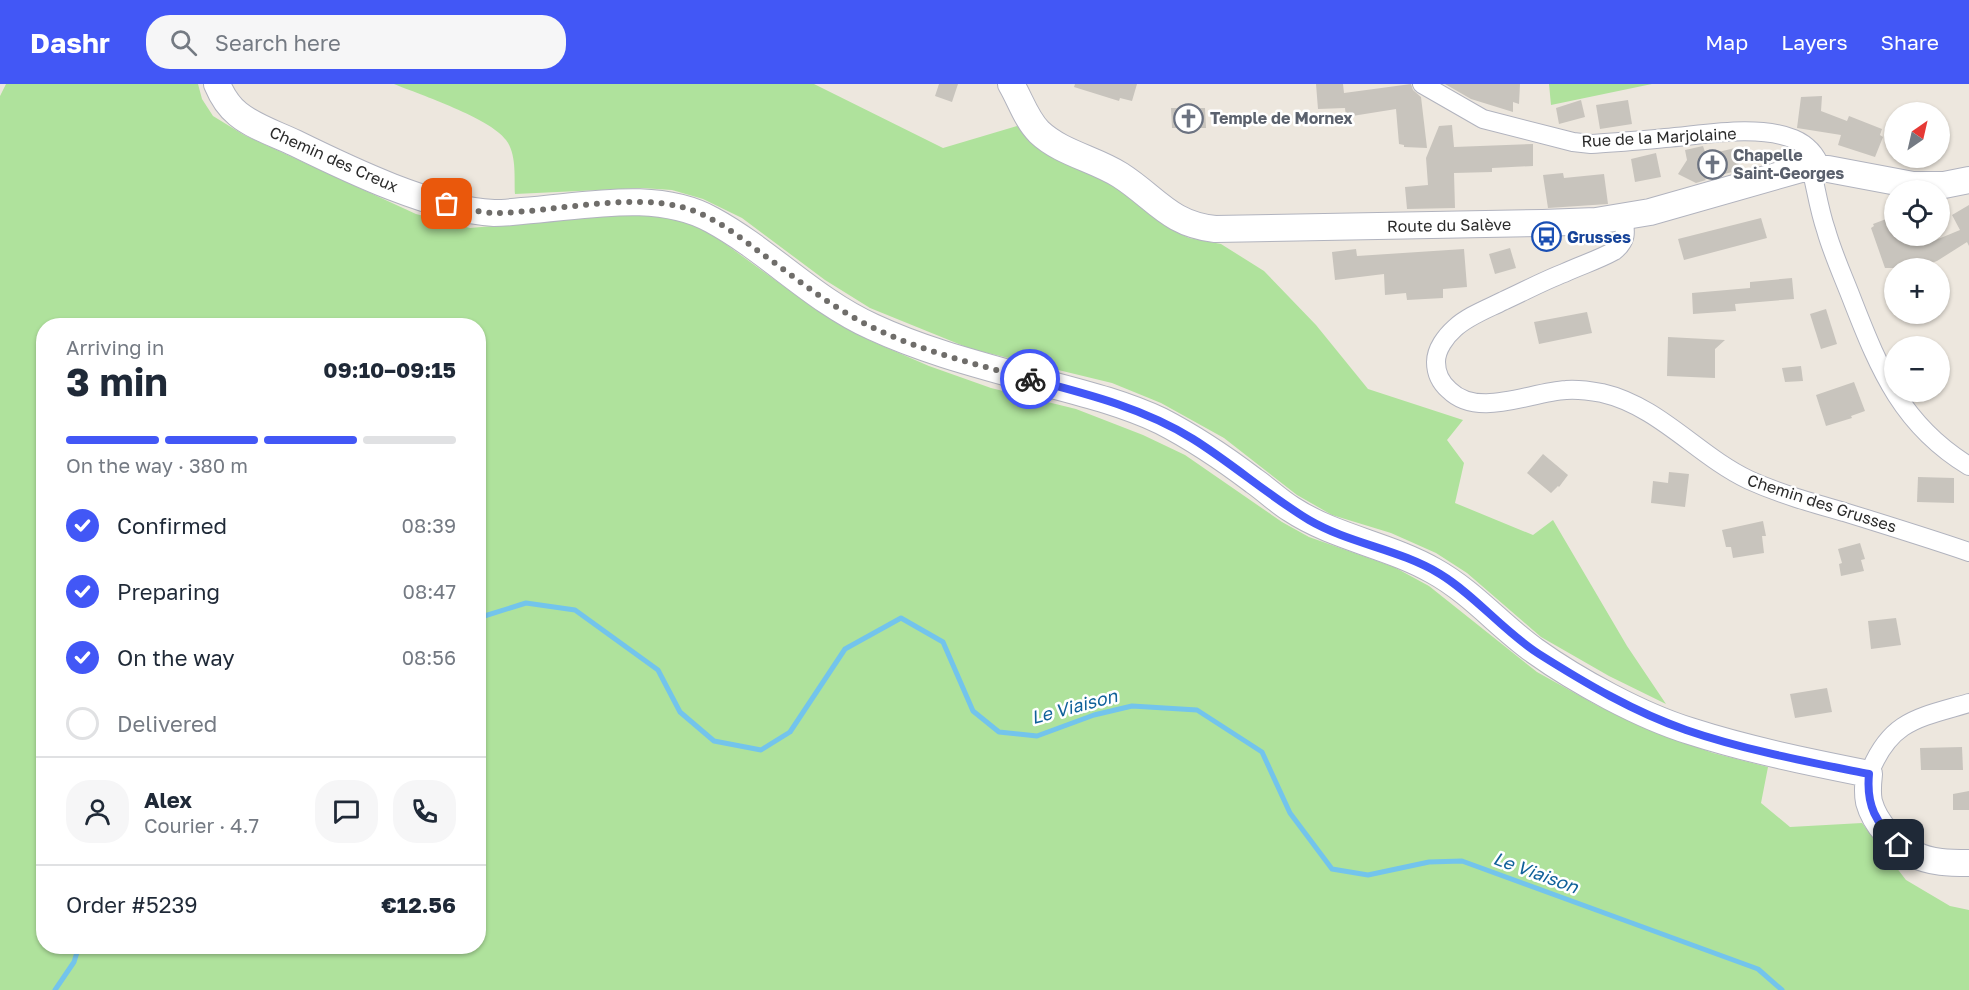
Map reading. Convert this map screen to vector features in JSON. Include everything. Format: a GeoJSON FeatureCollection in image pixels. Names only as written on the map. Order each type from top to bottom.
{"type":"FeatureCollection","features":[{"type":"Feature","properties":{"kind":"street","name":"Chemin des Creux"},"geometry":{"type":"LineString","coordinates":[[217,84],[228,105],[241,116],[311,151],[384,183],[431,200],[494,213],[630,202],[682,207],[703,215],[725,227],[824,299],[873,327],[952,358],[1095,396],[1137,410],[1164,423],[1194,439],[1289,508],[1313,522],[1345,536],[1397,553],[1442,575],[1537,653],[1595,688],[1654,717],[1687,730],[1794,759],[1869,774]]}},
{"type":"Feature","properties":{"kind":"street","name":"Route du Salève"},"geometry":{"type":"LineString","coordinates":[[1011,84],[1031,122],[1045,137],[1121,176],[1177,218],[1202,227],[1242,229],[1596,221],[1650,212],[1791,171],[1816,168],[1912,185],[1944,185],[1969,180]]}},
{"type":"Feature","properties":{"kind":"street","name":"Rue de la Marjolaine"},"geometry":{"type":"LineString","coordinates":[[1422,84],[1483,120],[1573,142],[1591,144],[1729,132],[1772,133],[1795,139],[1809,147],[1819,160],[1816,168]]}},
{"type":"Feature","properties":{"kind":"street"},"geometry":{"type":"LineString","coordinates":[[1816,168],[1826,229],[1882,372],[1920,428],[1947,453],[1969,466]]}},
{"type":"Feature","properties":{"kind":"street","name":"Chemin des Grusses"},"geometry":{"type":"LineString","coordinates":[[1623,217],[1626,236],[1622,244],[1614,251],[1477,313],[1456,327],[1444,340],[1436,362],[1438,376],[1444,386],[1464,400],[1488,404],[1566,390],[1604,394],[1639,406],[1714,460],[1739,476],[1761,486],[1969,552]]}},
{"type":"Feature","properties":{"kind":"street"},"geometry":{"type":"LineString","coordinates":[[1969,703],[1916,719],[1903,726],[1885,742],[1876,756],[1869,774],[1868,789],[1869,802],[1877,819],[1887,834],[1899,845],[1915,855],[1929,859],[1949,863],[1969,863]]}},
{"type":"Feature","properties":{"kind":"green space"},"geometry":{"type":"Polygon","coordinates":[[[6,84],[198,84],[202,99],[213,116],[244,135],[416,214],[470,228],[633,214],[670,215],[695,224],[815,309],[869,340],[929,366],[991,388],[1076,409],[1143,435],[1185,455],[1282,522],[1309,537],[1394,567],[1429,586],[1537,672],[1598,706],[1655,732],[1713,753],[1768,767],[1761,803],[1790,827],[1862,823],[1906,880],[1950,906],[1969,910],[1969,990],[0,990],[0,96],[6,84]]]}},
{"type":"Feature","properties":{"kind":"green space"},"geometry":{"type":"Polygon","coordinates":[[[394,84],[814,84],[943,148],[1017,126],[1054,159],[1096,174],[1121,187],[1169,228],[1189,238],[1221,244],[1264,271],[1316,325],[1368,389],[1463,420],[1447,440],[1464,463],[1455,503],[1533,535],[1553,520],[1627,646],[1666,704],[1609,676],[1541,637],[1467,573],[1436,553],[1391,533],[1332,515],[1297,495],[1224,438],[1161,403],[1112,383],[971,349],[870,308],[825,280],[742,218],[703,199],[672,190],[642,188],[515,194],[512,152],[506,140],[498,132],[454,108],[394,84]]]}},
{"type":"Feature","properties":{"kind":"green space"},"geometry":{"type":"Polygon","coordinates":[[[1549,84],[1652,84],[1551,105],[1549,84]]]}},
{"type":"Feature","properties":{"kind":"building"},"geometry":{"type":"Polygon","coordinates":[[[939,84],[958,84],[952,102],[935,96],[939,84]]]}},
{"type":"Feature","properties":{"kind":"building"},"geometry":{"type":"Polygon","coordinates":[[[1075,84],[1137,84],[1132,101],[1120,98],[1119,101],[1074,87],[1075,84]]]}},
{"type":"Feature","properties":{"kind":"building"},"geometry":{"type":"Polygon","coordinates":[[[1316,84],[1343,84],[1344,93],[1411,84],[1413,90],[1421,97],[1427,148],[1404,147],[1399,144],[1396,109],[1346,117],[1345,108],[1318,109],[1316,84]]]}},
{"type":"Feature","properties":{"kind":"building"},"geometry":{"type":"Polygon","coordinates":[[[1445,84],[1520,84],[1519,104],[1513,102],[1513,112],[1471,99],[1445,84]]]}},
{"type":"Feature","properties":{"kind":"building"},"geometry":{"type":"Polygon","coordinates":[[[1822,96],[1821,111],[1847,121],[1849,116],[1882,129],[1880,135],[1883,137],[1875,157],[1838,145],[1841,135],[1797,128],[1801,97],[1822,96]]]}},
{"type":"Feature","properties":{"kind":"building"},"geometry":{"type":"Polygon","coordinates":[[[1581,100],[1585,117],[1559,124],[1556,108],[1581,100]]]}},
{"type":"Feature","properties":{"kind":"building"},"geometry":{"type":"Polygon","coordinates":[[[1628,100],[1632,124],[1600,129],[1596,105],[1628,100]]]}},
{"type":"Feature","properties":{"kind":"building","name":"Temple de Mornex"},"geometry":{"type":"Polygon","coordinates":[[[1171,108],[1205,108],[1206,128],[1172,128],[1171,108]]]}},
{"type":"Feature","properties":{"kind":"building"},"geometry":{"type":"Polygon","coordinates":[[[1452,125],[1454,147],[1533,144],[1533,166],[1492,168],[1492,172],[1454,173],[1455,208],[1407,209],[1405,187],[1428,185],[1426,158],[1439,126],[1452,125]]]}},
{"type":"Feature","properties":{"kind":"building","name":"Chapelle Saint-Georges"},"geometry":{"type":"Polygon","coordinates":[[[1703,146],[1706,155],[1735,148],[1740,170],[1696,183],[1678,174],[1687,160],[1685,150],[1703,146]]]}},
{"type":"Feature","properties":{"kind":"building"},"geometry":{"type":"Polygon","coordinates":[[[1656,153],[1661,177],[1635,182],[1631,159],[1656,153]]]}},
{"type":"Feature","properties":{"kind":"building"},"geometry":{"type":"Polygon","coordinates":[[[1563,173],[1564,178],[1604,174],[1608,204],[1548,208],[1543,175],[1563,173]]]}},
{"type":"Feature","properties":{"kind":"building"},"geometry":{"type":"Polygon","coordinates":[[[1969,205],[1969,246],[1967,242],[1942,258],[1884,258],[1884,265],[1871,228],[1873,224],[1884,220],[1884,246],[1950,246],[1950,234],[1960,230],[1952,215],[1969,205]]]}},
{"type":"Feature","properties":{"kind":"building"},"geometry":{"type":"Polygon","coordinates":[[[1761,218],[1767,238],[1684,260],[1678,239],[1761,218]]]}},
{"type":"Feature","properties":{"kind":"building"},"geometry":{"type":"Polygon","coordinates":[[[1510,248],[1516,268],[1495,274],[1489,254],[1510,248]]]}},
{"type":"Feature","properties":{"kind":"building"},"geometry":{"type":"Polygon","coordinates":[[[1356,249],[1357,256],[1464,249],[1467,287],[1443,289],[1443,298],[1407,300],[1406,293],[1385,295],[1384,274],[1335,280],[1332,252],[1356,249]]]}},
{"type":"Feature","properties":{"kind":"building"},"geometry":{"type":"Polygon","coordinates":[[[1792,278],[1794,299],[1735,304],[1736,311],[1693,314],[1692,293],[1750,288],[1750,282],[1792,278]]]}},
{"type":"Feature","properties":{"kind":"building"},"geometry":{"type":"Polygon","coordinates":[[[1826,309],[1837,344],[1821,349],[1810,314],[1826,309]]]}},
{"type":"Feature","properties":{"kind":"building"},"geometry":{"type":"Polygon","coordinates":[[[1587,312],[1592,333],[1539,344],[1534,322],[1587,312]]]}},
{"type":"Feature","properties":{"kind":"building"},"geometry":{"type":"Polygon","coordinates":[[[1668,337],[1725,340],[1715,349],[1715,378],[1667,376],[1668,337]]]}},
{"type":"Feature","properties":{"kind":"building"},"geometry":{"type":"Polygon","coordinates":[[[1801,366],[1803,381],[1785,382],[1782,368],[1801,366]]]}},
{"type":"Feature","properties":{"kind":"building"},"geometry":{"type":"Polygon","coordinates":[[[1854,382],[1865,411],[1851,416],[1852,418],[1826,426],[1816,395],[1854,382]]]}},
{"type":"Feature","properties":{"kind":"building"},"geometry":{"type":"Polygon","coordinates":[[[1543,454],[1568,475],[1551,493],[1527,473],[1543,454]]]}},
{"type":"Feature","properties":{"kind":"building"},"geometry":{"type":"Polygon","coordinates":[[[1669,472],[1689,474],[1685,507],[1651,503],[1653,481],[1668,483],[1669,472]]]}},
{"type":"Feature","properties":{"kind":"building"},"geometry":{"type":"Polygon","coordinates":[[[1918,477],[1954,478],[1954,503],[1917,502],[1918,477]]]}},
{"type":"Feature","properties":{"kind":"building"},"geometry":{"type":"Polygon","coordinates":[[[1763,521],[1766,536],[1762,536],[1764,553],[1733,558],[1731,547],[1726,547],[1722,530],[1763,521]]]}},
{"type":"Feature","properties":{"kind":"building"},"geometry":{"type":"Polygon","coordinates":[[[1860,543],[1865,559],[1861,560],[1864,571],[1841,576],[1839,564],[1842,563],[1838,549],[1860,543]]]}},
{"type":"Feature","properties":{"kind":"building"},"geometry":{"type":"Polygon","coordinates":[[[1896,618],[1901,645],[1871,649],[1868,621],[1896,618]]]}},
{"type":"Feature","properties":{"kind":"building"},"geometry":{"type":"Polygon","coordinates":[[[1827,688],[1832,712],[1795,718],[1790,694],[1827,688]]]}},
{"type":"Feature","properties":{"kind":"building"},"geometry":{"type":"Polygon","coordinates":[[[1962,747],[1963,770],[1921,770],[1920,748],[1962,747]]]}},
{"type":"Feature","properties":{"kind":"building"},"geometry":{"type":"Polygon","coordinates":[[[1969,791],[1969,810],[1953,810],[1953,794],[1969,791]]]}},
{"type":"Feature","properties":{"kind":"waterway","name":"Le Viaison"},"geometry":{"type":"LineString","coordinates":[[486,616],[526,603],[575,610],[658,670],[680,712],[714,741],[761,750],[790,732],[845,649],[901,618],[943,642],[973,711],[999,732],[1037,736],[1094,715],[1132,706],[1197,710],[1262,752],[1290,813],[1332,869],[1368,875],[1429,862],[1462,861],[1758,969],[1782,990]]}},
{"type":"Feature","properties":{"kind":"waterway","name":"Le Viaison"},"geometry":{"type":"LineString","coordinates":[[55,990],[74,962],[76,954]]}},
{"type":"Feature","properties":{"kind":"way so far"},"geometry":{"type":"LineString","coordinates":[[447,204],[494,213],[630,202],[682,207],[725,227],[824,299],[873,327],[952,358],[1030,379]]}},
{"type":"Feature","properties":{"kind":"place","name":"Temple de Mornex"},"geometry":{"type":"Point","coordinates":[1189,118]}},
{"type":"Feature","properties":{"kind":"place","name":"Chapelle Saint-Georges"},"geometry":{"type":"Point","coordinates":[1712,164]}},
{"type":"Feature","properties":{"kind":"place","name":"Grusses"},"geometry":{"type":"Point","coordinates":[1546,237]}},
{"type":"Feature","properties":{"kind":"route"},"geometry":{"type":"LineString","coordinates":[[1030,379],[1137,410],[1194,439],[1289,508],[1313,522],[1345,536],[1397,553],[1442,575],[1537,653],[1595,688],[1654,717],[1687,730],[1794,759],[1869,774],[1869,802],[1887,834],[1899,845]]}}]}
